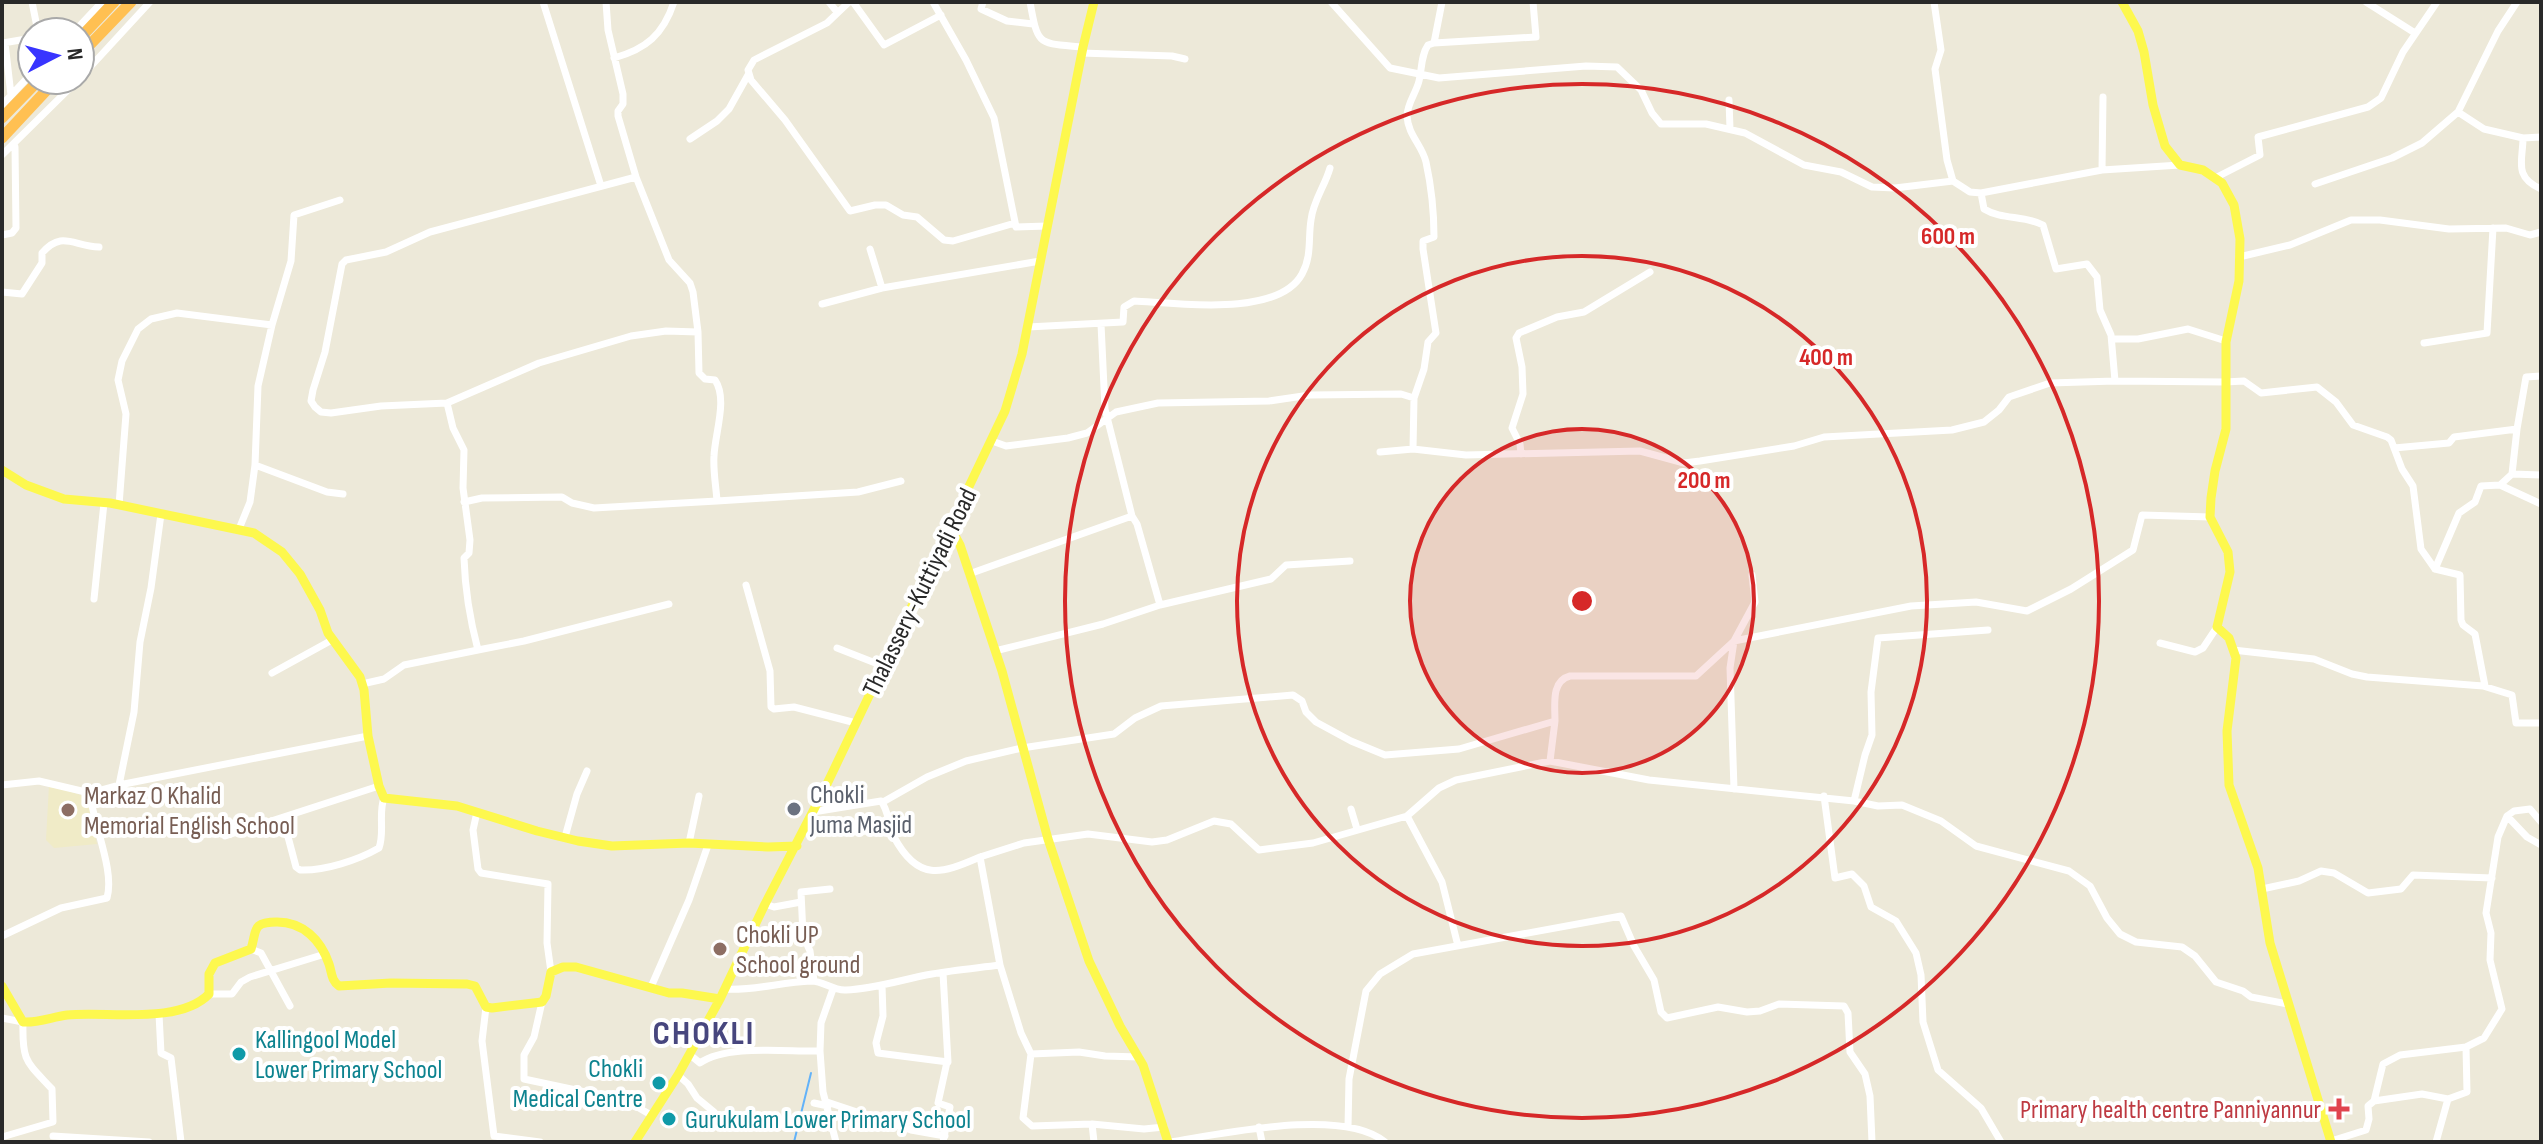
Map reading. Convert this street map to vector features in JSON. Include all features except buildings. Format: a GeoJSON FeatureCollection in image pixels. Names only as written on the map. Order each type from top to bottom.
{"type":"FeatureCollection","features":[{"type":"Feature","properties":{"kind":"highway"},"geometry":{"type":"LineString","coordinates":[[96,21],[114,2]]}},
{"type":"Feature","properties":{"kind":"highway"},"geometry":{"type":"LineString","coordinates":[[96,38],[131,2]]}},
{"type":"Feature","properties":{"kind":"highway"},"geometry":{"type":"LineString","coordinates":[[2,118],[23,96]]}},
{"type":"Feature","properties":{"kind":"highway"},"geometry":{"type":"LineString","coordinates":[[2,138],[41,96]]}},
{"type":"Feature","properties":{"kind":"main road","name":"Thalassery-Kuttiyadi Road"},"geometry":{"type":"LineString","coordinates":[[635,1142],[678,1075],[722,994],[797,846],[992,441],[1013,387],[1028,327],[1094,2]]}},
{"type":"Feature","properties":{"kind":"main road"},"geometry":{"type":"LineString","coordinates":[[2122,2],[2138,31],[2165,146],[2180,165],[2203,170],[2222,183],[2234,205],[2240,239],[2239,281],[2226,341],[2226,429],[2215,471],[2210,517],[2228,552],[2230,572],[2217,627],[2229,638],[2236,658],[2227,731],[2227,774],[2233,803],[2253,852],[2270,943],[2331,1141]]}},
{"type":"Feature","properties":{"kind":"main road"},"geometry":{"type":"LineString","coordinates":[[2,470],[26,485],[64,499],[119,505],[239,529],[254,533],[282,552],[300,574],[332,640],[356,669],[362,684],[368,736],[384,798],[429,802],[477,812],[537,831],[612,846],[689,843],[797,846]]}},
{"type":"Feature","properties":{"kind":"main road"},"geometry":{"type":"LineString","coordinates":[[949,525],[957,537],[995,651],[1048,839],[1089,961],[1120,1026],[1139,1057],[1169,1142]]}},
{"type":"Feature","properties":{"kind":"main road"},"geometry":{"type":"LineString","coordinates":[[2,986],[23,1022],[66,1015],[159,1014],[200,1003],[209,994],[209,974],[215,963],[251,949],[254,930],[268,923],[279,922],[305,929],[325,954],[334,983],[339,986],[467,984],[475,986],[486,1007],[542,1002],[551,972],[563,967],[576,967],[669,993],[722,994]]}},
{"type":"Feature","properties":{"kind":"street"},"geometry":{"type":"LineString","coordinates":[[96,61],[150,2]]}},
{"type":"Feature","properties":{"kind":"street"},"geometry":{"type":"LineString","coordinates":[[543,2],[601,186]]}},
{"type":"Feature","properties":{"kind":"street"},"geometry":{"type":"LineString","coordinates":[[606,2],[623,94],[618,116],[636,177],[669,260],[690,283],[698,332],[699,373],[705,379],[715,380],[719,386],[714,457],[717,501]]}},
{"type":"Feature","properties":{"kind":"street"},"geometry":{"type":"LineString","coordinates":[[614,58],[642,49],[649,43],[665,22],[674,2]]}},
{"type":"Feature","properties":{"kind":"street"},"geometry":{"type":"LineString","coordinates":[[829,2],[837,12]]}},
{"type":"Feature","properties":{"kind":"street"},"geometry":{"type":"LineString","coordinates":[[690,139],[729,109],[746,71],[760,55],[814,31],[851,2],[884,45],[941,15]]}},
{"type":"Feature","properties":{"kind":"street"},"geometry":{"type":"LineString","coordinates":[[933,2],[994,118],[1015,223],[1019,228],[1047,226]]}},
{"type":"Feature","properties":{"kind":"street"},"geometry":{"type":"LineString","coordinates":[[983,2],[981,9],[995,18],[1033,24]]}},
{"type":"Feature","properties":{"kind":"street"},"geometry":{"type":"LineString","coordinates":[[1030,2],[1033,24],[1040,39],[1048,43],[1082,50],[1185,59]]}},
{"type":"Feature","properties":{"kind":"street"},"geometry":{"type":"LineString","coordinates":[[1331,2],[1390,68],[1439,78],[1586,66],[1617,67],[1641,90],[1661,124],[1706,124],[1745,133],[1804,165],[1841,172],[1872,187],[1895,188],[1953,181],[1970,192],[1981,193],[2102,170],[2180,165]]}},
{"type":"Feature","properties":{"kind":"street"},"geometry":{"type":"LineString","coordinates":[[1434,43],[1442,2]]}},
{"type":"Feature","properties":{"kind":"street"},"geometry":{"type":"LineString","coordinates":[[1413,449],[1414,398],[1424,369],[1428,342],[1436,333],[1423,249],[1423,241],[1434,237],[1431,192],[1426,161],[1411,134],[1408,108],[1420,75],[1425,48],[1434,43],[1536,37],[1533,2]]}},
{"type":"Feature","properties":{"kind":"street"},"geometry":{"type":"LineString","coordinates":[[1934,2],[1941,50],[1935,69],[1947,160],[1953,181]]}},
{"type":"Feature","properties":{"kind":"street"},"geometry":{"type":"LineString","coordinates":[[2366,2],[2415,33]]}},
{"type":"Feature","properties":{"kind":"street"},"geometry":{"type":"LineString","coordinates":[[2215,178],[2260,155],[2258,137],[2368,107],[2381,98],[2415,33],[2437,2]]}},
{"type":"Feature","properties":{"kind":"street"},"geometry":{"type":"LineString","coordinates":[[2315,184],[2392,158],[2422,143],[2458,112],[2498,31],[2517,2]]}},
{"type":"Feature","properties":{"kind":"street"},"geometry":{"type":"LineString","coordinates":[[4,43],[11,95]]}},
{"type":"Feature","properties":{"kind":"street"},"geometry":{"type":"LineString","coordinates":[[746,71],[850,211],[886,205],[903,215],[917,217],[944,240],[953,241],[1015,223]]}},
{"type":"Feature","properties":{"kind":"street"},"geometry":{"type":"LineString","coordinates":[[2,105],[16,90]]}},
{"type":"Feature","properties":{"kind":"street"},"geometry":{"type":"LineString","coordinates":[[2,155],[62,96]]}},
{"type":"Feature","properties":{"kind":"street"},"geometry":{"type":"LineString","coordinates":[[2102,170],[2103,97]]}},
{"type":"Feature","properties":{"kind":"street"},"geometry":{"type":"LineString","coordinates":[[1729,100],[1730,129]]}},
{"type":"Feature","properties":{"kind":"street"},"geometry":{"type":"LineString","coordinates":[[2458,112],[2484,129],[2523,138],[2541,137]]}},
{"type":"Feature","properties":{"kind":"street"},"geometry":{"type":"LineString","coordinates":[[2523,138],[2519,165],[2531,185],[2541,189]]}},
{"type":"Feature","properties":{"kind":"street"},"geometry":{"type":"LineString","coordinates":[[2,235],[12,233],[16,228],[15,147]]}},
{"type":"Feature","properties":{"kind":"street"},"geometry":{"type":"LineString","coordinates":[[1028,327],[1123,322],[1124,307],[1134,301],[1225,304],[1256,301],[1280,294],[1302,275],[1310,247],[1310,220],[1330,168]]}},
{"type":"Feature","properties":{"kind":"street"},"geometry":{"type":"LineString","coordinates":[[636,177],[430,232],[386,252],[346,260],[342,264],[325,352],[311,401],[321,412],[331,413],[381,406],[447,403],[539,363],[631,336],[666,331],[698,332]]}},
{"type":"Feature","properties":{"kind":"street"},"geometry":{"type":"LineString","coordinates":[[1981,193],[1984,209],[1993,215],[2033,220],[2043,225],[2056,269],[2087,264],[2097,277],[2100,310],[2112,339],[2115,381]]}},
{"type":"Feature","properties":{"kind":"street"},"geometry":{"type":"LineString","coordinates":[[239,529],[250,502],[255,465],[258,386],[291,261],[294,215],[340,200]]}},
{"type":"Feature","properties":{"kind":"street"},"geometry":{"type":"LineString","coordinates":[[2239,257],[2290,245],[2351,220],[2380,220],[2449,229],[2506,228],[2530,235],[2541,232]]}},
{"type":"Feature","properties":{"kind":"street"},"geometry":{"type":"LineString","coordinates":[[2424,343],[2487,333],[2493,228]]}},
{"type":"Feature","properties":{"kind":"street"},"geometry":{"type":"LineString","coordinates":[[2,292],[20,296],[42,263],[42,253],[51,243],[66,240],[86,247],[99,247]]}},
{"type":"Feature","properties":{"kind":"street"},"geometry":{"type":"LineString","coordinates":[[870,249],[882,288]]}},
{"type":"Feature","properties":{"kind":"street"},"geometry":{"type":"LineString","coordinates":[[822,304],[882,288],[1040,261]]}},
{"type":"Feature","properties":{"kind":"street"},"geometry":{"type":"LineString","coordinates":[[1521,454],[1512,428],[1523,394],[1516,338],[1519,333],[1557,317],[1584,312],[1650,272]]}},
{"type":"Feature","properties":{"kind":"street"},"geometry":{"type":"LineString","coordinates":[[119,505],[126,414],[118,380],[122,361],[138,329],[151,319],[177,313],[272,325]]}},
{"type":"Feature","properties":{"kind":"street"},"geometry":{"type":"LineString","coordinates":[[1101,324],[1107,420],[1132,516],[1160,605]]}},
{"type":"Feature","properties":{"kind":"street"},"geometry":{"type":"LineString","coordinates":[[2112,339],[2138,339],[2188,329],[2226,341]]}},
{"type":"Feature","properties":{"kind":"street"},"geometry":{"type":"LineString","coordinates":[[2500,485],[2512,474],[2526,377],[2541,376]]}},
{"type":"Feature","properties":{"kind":"street"},"geometry":{"type":"LineString","coordinates":[[1380,452],[1413,449],[1466,455],[1640,451],[1684,463],[1794,446],[1824,437],[1952,430],[1984,422],[2009,397],[2050,383],[2244,381],[2261,393],[2317,387],[2336,402],[2353,425],[2387,437],[2394,448],[2413,486],[2421,549],[2435,569],[2460,575],[2461,620],[2475,634],[2485,686]]}},
{"type":"Feature","properties":{"kind":"street"},"geometry":{"type":"LineString","coordinates":[[992,441],[1006,446],[1068,438],[1087,433],[1116,412],[1158,403],[1269,401],[1310,395],[1401,394],[1414,398]]}},
{"type":"Feature","properties":{"kind":"street"},"geometry":{"type":"LineString","coordinates":[[447,403],[453,428],[464,450],[464,502],[470,540],[469,553],[464,558],[465,575],[471,625],[478,650]]}},
{"type":"Feature","properties":{"kind":"street"},"geometry":{"type":"LineString","coordinates":[[2346,433],[2353,425]]}},
{"type":"Feature","properties":{"kind":"street"},"geometry":{"type":"LineString","coordinates":[[2394,448],[2449,443],[2454,437],[2517,429]]}},
{"type":"Feature","properties":{"kind":"street"},"geometry":{"type":"LineString","coordinates":[[255,465],[327,492],[343,494]]}},
{"type":"Feature","properties":{"kind":"street"},"geometry":{"type":"LineString","coordinates":[[2512,474],[2541,475]]}},
{"type":"Feature","properties":{"kind":"street"},"geometry":{"type":"LineString","coordinates":[[464,502],[482,498],[562,497],[572,503],[594,508],[858,492],[901,481]]}},
{"type":"Feature","properties":{"kind":"street"},"geometry":{"type":"LineString","coordinates":[[2435,569],[2459,513],[2475,502],[2481,486],[2500,485],[2541,504]]}},
{"type":"Feature","properties":{"kind":"street"},"geometry":{"type":"LineString","coordinates":[[94,599],[104,503]]}},
{"type":"Feature","properties":{"kind":"street"},"geometry":{"type":"LineString","coordinates":[[119,785],[134,712],[140,642],[161,514]]}},
{"type":"Feature","properties":{"kind":"street"},"geometry":{"type":"LineString","coordinates":[[1734,641],[1911,606],[1976,602],[2027,611],[2071,589],[2133,550],[2142,515],[2210,517]]}},
{"type":"Feature","properties":{"kind":"street"},"geometry":{"type":"LineString","coordinates":[[969,574],[1132,516]]}},
{"type":"Feature","properties":{"kind":"street"},"geometry":{"type":"LineString","coordinates":[[995,651],[1103,624],[1160,605],[1271,579],[1286,565],[1350,561]]}},
{"type":"Feature","properties":{"kind":"street"},"geometry":{"type":"LineString","coordinates":[[1550,761],[1557,684],[1561,679],[1584,675],[1696,676],[1734,641],[1755,602],[1752,575]]}},
{"type":"Feature","properties":{"kind":"street"},"geometry":{"type":"LineString","coordinates":[[746,585],[770,671],[769,695],[774,709]]}},
{"type":"Feature","properties":{"kind":"street"},"geometry":{"type":"LineString","coordinates":[[362,684],[384,679],[404,665],[524,641],[669,604]]}},
{"type":"Feature","properties":{"kind":"street"},"geometry":{"type":"LineString","coordinates":[[2160,643],[2195,652],[2203,648],[2217,627]]}},
{"type":"Feature","properties":{"kind":"street"},"geometry":{"type":"LineString","coordinates":[[1854,801],[1872,735],[1871,692],[1878,638],[1988,630]]}},
{"type":"Feature","properties":{"kind":"street"},"geometry":{"type":"LineString","coordinates":[[272,673],[332,640]]}},
{"type":"Feature","properties":{"kind":"street"},"geometry":{"type":"LineString","coordinates":[[1734,641],[1730,668],[1734,789]]}},
{"type":"Feature","properties":{"kind":"street"},"geometry":{"type":"LineString","coordinates":[[837,648],[883,666]]}},
{"type":"Feature","properties":{"kind":"street"},"geometry":{"type":"LineString","coordinates":[[2233,650],[2314,659],[2367,677],[2485,686],[2512,695],[2516,723],[2541,723]]}},
{"type":"Feature","properties":{"kind":"street"},"geometry":{"type":"LineString","coordinates":[[813,812],[883,802],[927,777],[966,761],[1022,748],[1114,734],[1135,718],[1161,706],[1293,695],[1302,701],[1306,712],[1316,722],[1385,755],[1459,749],[1555,721]]}},
{"type":"Feature","properties":{"kind":"street"},"geometry":{"type":"LineString","coordinates":[[765,715],[774,709],[794,707],[856,723]]}},
{"type":"Feature","properties":{"kind":"street"},"geometry":{"type":"LineString","coordinates":[[2,785],[39,781],[90,793],[368,736]]}},
{"type":"Feature","properties":{"kind":"street"},"geometry":{"type":"LineString","coordinates":[[883,802],[894,836],[919,866],[944,872],[1024,843],[1088,834],[1152,842],[1167,840],[1214,821],[1231,824],[1259,850],[1313,843],[1407,816],[1439,788],[1456,780],[1550,761],[1649,780],[1824,796],[1878,806],[1902,805],[1941,821],[1976,846],[2069,871],[2090,886],[2107,918],[2120,934],[2136,942],[2182,947],[2195,956],[2216,982],[2251,997],[2288,1004]]}},
{"type":"Feature","properties":{"kind":"street"},"geometry":{"type":"LineString","coordinates":[[565,837],[587,771]]}},
{"type":"Feature","properties":{"kind":"street"},"geometry":{"type":"LineString","coordinates":[[225,836],[379,786]]}},
{"type":"Feature","properties":{"kind":"street"},"geometry":{"type":"LineString","coordinates":[[2,936],[61,908],[107,898],[110,876],[92,813],[90,793]]}},
{"type":"Feature","properties":{"kind":"street"},"geometry":{"type":"LineString","coordinates":[[689,843],[699,796]]}},
{"type":"Feature","properties":{"kind":"street"},"geometry":{"type":"LineString","coordinates":[[1824,796],[1835,878],[1852,874],[1864,886],[1871,907],[1896,921],[1916,953],[1921,975],[1923,1022],[1938,1070],[1981,1108],[2001,1142]]}},
{"type":"Feature","properties":{"kind":"street"},"geometry":{"type":"LineString","coordinates":[[290,871],[338,863],[379,848],[384,798]]}},
{"type":"Feature","properties":{"kind":"street"},"geometry":{"type":"LineString","coordinates":[[1351,809],[1357,829]]}},
{"type":"Feature","properties":{"kind":"street"},"geometry":{"type":"LineString","coordinates":[[2374,1101],[2383,1064],[2400,1055],[2466,1047],[2484,1038],[2502,1009],[2490,960],[2491,933],[2486,913],[2498,837],[2507,816],[2514,811],[2530,809],[2541,822]]}},
{"type":"Feature","properties":{"kind":"street"},"geometry":{"type":"LineString","coordinates":[[477,812],[473,830],[481,873],[548,884],[547,943],[551,972]]}},
{"type":"Feature","properties":{"kind":"street"},"geometry":{"type":"LineString","coordinates":[[1407,816],[1442,882],[1458,946]]}},
{"type":"Feature","properties":{"kind":"street"},"geometry":{"type":"LineString","coordinates":[[2507,816],[2527,837],[2541,845]]}},
{"type":"Feature","properties":{"kind":"street"},"geometry":{"type":"LineString","coordinates":[[283,818],[293,860],[300,870],[305,870]]}},
{"type":"Feature","properties":{"kind":"street"},"geometry":{"type":"LineString","coordinates":[[651,987],[689,900],[708,845]]}},
{"type":"Feature","properties":{"kind":"street"},"geometry":{"type":"LineString","coordinates":[[980,857],[1000,965],[1021,1033],[1031,1054],[1023,1118],[1032,1126],[1092,1124],[1144,1129],[1164,1127]]}},
{"type":"Feature","properties":{"kind":"street"},"geometry":{"type":"LineString","coordinates":[[2262,889],[2299,881],[2321,871],[2334,873],[2368,893],[2401,889],[2413,875],[2492,878]]}},
{"type":"Feature","properties":{"kind":"street"},"geometry":{"type":"LineString","coordinates":[[814,981],[812,959],[803,935],[801,892],[830,889]]}},
{"type":"Feature","properties":{"kind":"street"},"geometry":{"type":"LineString","coordinates":[[765,904],[774,907],[801,902]]}},
{"type":"Feature","properties":{"kind":"street"},"geometry":{"type":"LineString","coordinates":[[1348,1127],[1349,1079],[1366,991],[1380,974],[1413,954],[1621,916],[1654,980],[1661,1012],[1667,1018],[1718,1007],[1747,1012],[1779,1004],[1844,1006],[1848,1013],[1850,1052],[1865,1074],[1870,1096],[1872,1142]]}},
{"type":"Feature","properties":{"kind":"street"},"geometry":{"type":"LineString","coordinates":[[251,949],[261,953],[290,1006]]}},
{"type":"Feature","properties":{"kind":"street"},"geometry":{"type":"LineString","coordinates":[[209,994],[232,994],[241,982],[325,954]]}},
{"type":"Feature","properties":{"kind":"street"},"geometry":{"type":"LineString","coordinates":[[722,994],[814,981],[833,989],[853,990],[1000,965]]}},
{"type":"Feature","properties":{"kind":"street"},"geometry":{"type":"LineString","coordinates":[[814,1103],[827,1104],[944,1139],[950,1107],[938,1103],[947,1062],[943,973]]}},
{"type":"Feature","properties":{"kind":"street"},"geometry":{"type":"LineString","coordinates":[[882,985],[883,1016],[876,1043],[878,1053],[947,1062]]}},
{"type":"Feature","properties":{"kind":"street"},"geometry":{"type":"LineString","coordinates":[[833,989],[821,1023],[820,1051],[823,1092],[836,1142]]}},
{"type":"Feature","properties":{"kind":"street"},"geometry":{"type":"LineString","coordinates":[[524,1079],[524,1055],[534,1037],[542,1002]]}},
{"type":"Feature","properties":{"kind":"street"},"geometry":{"type":"LineString","coordinates":[[486,1007],[482,1041],[494,1136],[540,1142]]}},
{"type":"Feature","properties":{"kind":"street"},"geometry":{"type":"LineString","coordinates":[[159,1014],[161,1053],[171,1058],[181,1142]]}},
{"type":"Feature","properties":{"kind":"street"},"geometry":{"type":"LineString","coordinates":[[2,1018],[23,1022],[25,1055],[35,1074],[52,1089],[54,1139],[149,1142]]}},
{"type":"Feature","properties":{"kind":"street"},"geometry":{"type":"LineString","coordinates":[[2331,1141],[2366,1130],[2368,1106],[2374,1101],[2422,1094],[2448,1099],[2467,1092],[2466,1047]]}},
{"type":"Feature","properties":{"kind":"street"},"geometry":{"type":"LineString","coordinates":[[689,1054],[700,1063],[712,1054],[721,1053],[820,1051]]}},
{"type":"Feature","properties":{"kind":"street"},"geometry":{"type":"LineString","coordinates":[[1031,1054],[1079,1052],[1139,1057]]}},
{"type":"Feature","properties":{"kind":"street"},"geometry":{"type":"LineString","coordinates":[[678,1075],[697,1098],[714,1112]]}},
{"type":"Feature","properties":{"kind":"street"},"geometry":{"type":"LineString","coordinates":[[513,1085],[524,1079],[604,1096],[651,1115]]}},
{"type":"Feature","properties":{"kind":"street"},"geometry":{"type":"LineString","coordinates":[[2436,1142],[2448,1099]]}},
{"type":"Feature","properties":{"kind":"street"},"geometry":{"type":"LineString","coordinates":[[2,1137],[53,1122]]}},
{"type":"Feature","properties":{"kind":"street"},"geometry":{"type":"LineString","coordinates":[[1092,1124],[1094,1142]]}},
{"type":"Feature","properties":{"kind":"street"},"geometry":{"type":"LineString","coordinates":[[1259,1127],[1262,1142]]}},
{"type":"Feature","properties":{"kind":"street"},"geometry":{"type":"LineString","coordinates":[[1169,1142],[1259,1127],[1348,1127],[1385,1142]]}},
{"type":"Feature","properties":{"kind":"shaded area","name":"Markaz O Khalid Memorial English School"},"geometry":{"type":"Polygon","coordinates":[[[49,785],[87,797],[97,844],[54,848],[46,840],[49,785]]]}},
{"type":"Feature","properties":{"kind":"waterway"},"geometry":{"type":"LineString","coordinates":[[794,1142],[811,1073]]}},
{"type":"Feature","properties":{"kind":"place","name":"Chokli Juma Masjid"},"geometry":{"type":"Point","coordinates":[794,809]}},
{"type":"Feature","properties":{"kind":"place","name":"Markaz O Khalid Memorial English School"},"geometry":{"type":"Point","coordinates":[68,810]}},
{"type":"Feature","properties":{"kind":"place","name":"Chokli UP School ground"},"geometry":{"type":"Point","coordinates":[720,949]}},
{"type":"Feature","properties":{"kind":"place","name":"Kallingool Model Lower Primary School"},"geometry":{"type":"Point","coordinates":[239,1054]}},
{"type":"Feature","properties":{"kind":"place","name":"Chokli Medical Centre"},"geometry":{"type":"Point","coordinates":[659,1083]}},
{"type":"Feature","properties":{"kind":"place","name":"Primary health centre Panniyannur"},"geometry":{"type":"Point","coordinates":[2339,1109]}},
{"type":"Feature","properties":{"kind":"place","name":"Gurukulam Lower Primary School"},"geometry":{"type":"Point","coordinates":[669,1119]}},
{"type":"Feature","properties":{"kind":"district","name":"CHOKLI"},"geometry":{"type":"Point","coordinates":[704,1032]}}]}
